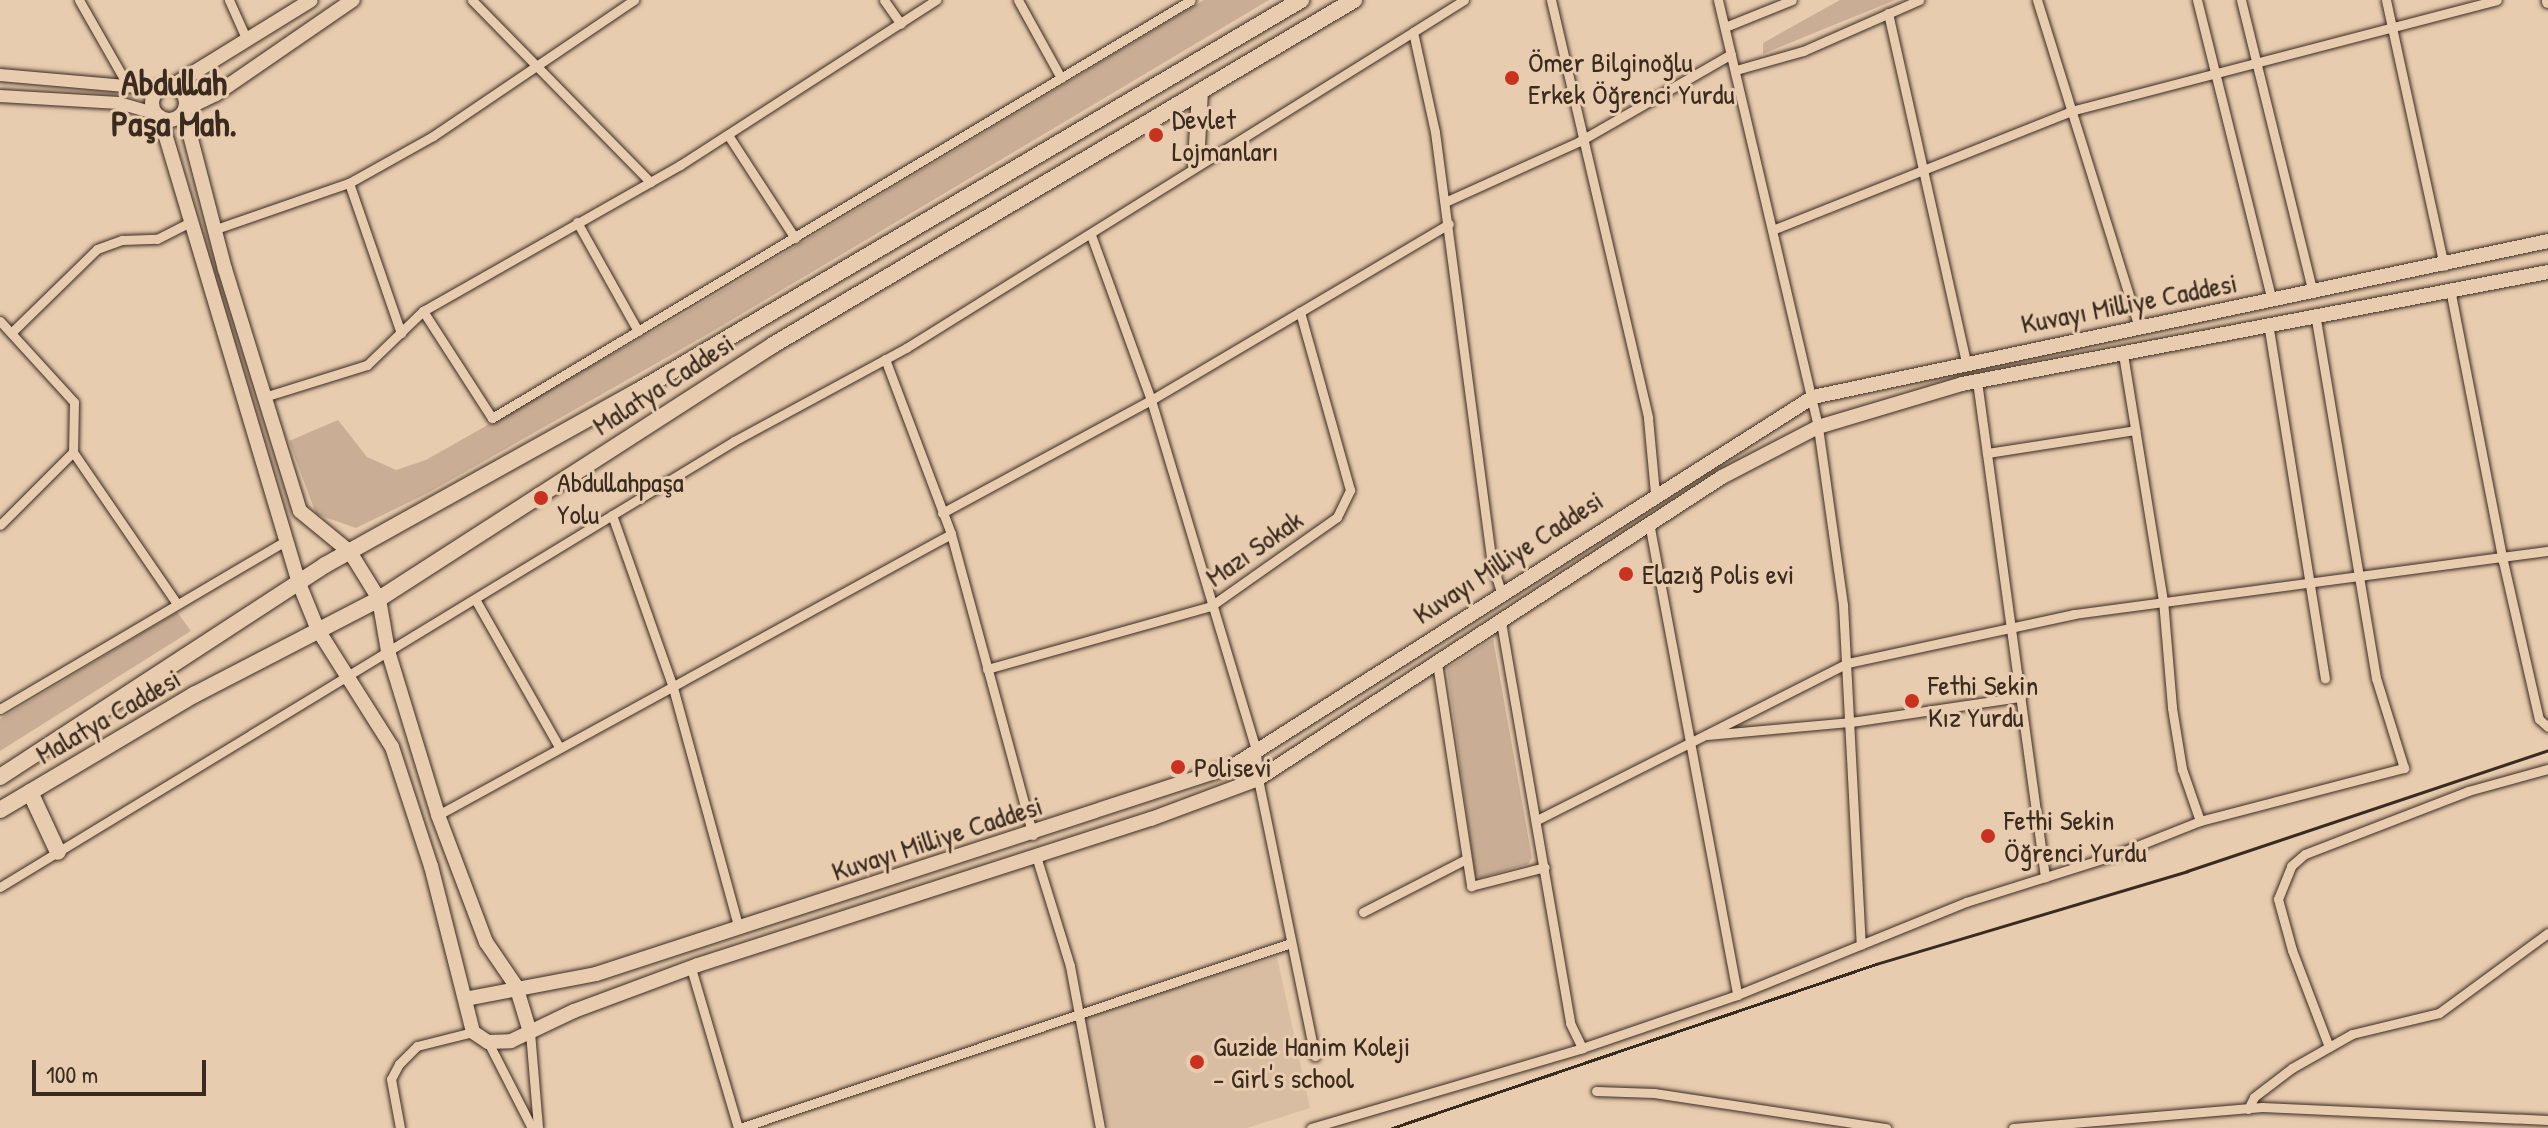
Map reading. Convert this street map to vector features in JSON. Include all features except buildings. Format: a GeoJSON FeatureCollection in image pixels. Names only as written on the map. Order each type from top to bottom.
{"type":"FeatureCollection","features":[{"type":"Feature","properties":{"kind":"highway","name":"Malatya Caddesi"},"geometry":{"type":"LineString","coordinates":[[0,777],[298,581],[638,391],[1301,0]]}},
{"type":"Feature","properties":{"kind":"highway","name":"Malatya Caddesi"},"geometry":{"type":"LineString","coordinates":[[0,810],[318,630],[379,599],[773,345],[1354,0]]}},
{"type":"Feature","properties":{"kind":"highway"},"geometry":{"type":"LineString","coordinates":[[1196,163],[1200,92]]}},
{"type":"Feature","properties":{"kind":"highway"},"geometry":{"type":"LineString","coordinates":[[30,792],[58,852]]}},
{"type":"Feature","properties":{"kind":"main road"},"geometry":{"type":"LineString","coordinates":[[311,0],[166,88],[153,100],[280,506],[285,541],[298,581],[318,630],[392,747],[431,866],[473,1032],[488,1042]]}},
{"type":"Feature","properties":{"kind":"main road"},"geometry":{"type":"LineString","coordinates":[[158,115],[173,120],[353,0]]}},
{"type":"Feature","properties":{"kind":"main road"},"geometry":{"type":"LineString","coordinates":[[166,88],[183,93],[184,111],[216,229],[300,511],[350,552],[379,599],[388,651],[438,815],[486,942],[516,986],[530,1032]]}},
{"type":"Feature","properties":{"kind":"main road","name":"Kuvayı Milliye Caddesi"},"geometry":{"type":"LineString","coordinates":[[465,999],[516,986],[596,974],[1033,835],[1233,766],[1655,494],[1813,397],[2444,266],[2548,241]]}},
{"type":"Feature","properties":{"kind":"main road","name":"Kuvayı Milliye Caddesi"},"geometry":{"type":"LineString","coordinates":[[488,1042],[511,1041],[691,968],[1036,856],[1258,779],[1650,528],[1722,477],[1818,427],[1977,381],[2268,323],[2548,272]]}},
{"type":"Feature","properties":{"kind":"street"},"geometry":{"type":"LineString","coordinates":[[79,0],[127,84]]}},
{"type":"Feature","properties":{"kind":"street"},"geometry":{"type":"LineString","coordinates":[[229,0],[246,38]]}},
{"type":"Feature","properties":{"kind":"street"},"geometry":{"type":"LineString","coordinates":[[472,0],[536,69],[650,182]]}},
{"type":"Feature","properties":{"kind":"street"},"geometry":{"type":"LineString","coordinates":[[216,229],[349,183],[536,69],[634,0]]}},
{"type":"Feature","properties":{"kind":"street"},"geometry":{"type":"LineString","coordinates":[[884,0],[901,24]]}},
{"type":"Feature","properties":{"kind":"street"},"geometry":{"type":"LineString","coordinates":[[264,397],[367,365],[423,311],[728,135],[936,0]]}},
{"type":"Feature","properties":{"kind":"street"},"geometry":{"type":"LineString","coordinates":[[1018,0],[1061,78]]}},
{"type":"Feature","properties":{"kind":"street"},"geometry":{"type":"LineString","coordinates":[[423,311],[492,418],[1191,0]]}},
{"type":"Feature","properties":{"kind":"street"},"geometry":{"type":"LineString","coordinates":[[0,887],[734,441],[885,359],[1091,235],[1196,163],[1464,0]]}},
{"type":"Feature","properties":{"kind":"street"},"geometry":{"type":"LineString","coordinates":[[1551,0],[1580,141],[1648,418],[1655,494]]}},
{"type":"Feature","properties":{"kind":"street"},"geometry":{"type":"LineString","coordinates":[[1718,0],[1775,229],[1818,427],[1848,663],[1861,945]]}},
{"type":"Feature","properties":{"kind":"street"},"geometry":{"type":"LineString","coordinates":[[1725,27],[1792,0]]}},
{"type":"Feature","properties":{"kind":"street"},"geometry":{"type":"LineString","coordinates":[[1736,70],[1803,51],[1919,0]]}},
{"type":"Feature","properties":{"kind":"street"},"geometry":{"type":"LineString","coordinates":[[2037,0],[2139,328]]}},
{"type":"Feature","properties":{"kind":"street"},"geometry":{"type":"LineString","coordinates":[[2197,0],[2272,301]]}},
{"type":"Feature","properties":{"kind":"street"},"geometry":{"type":"LineString","coordinates":[[2241,0],[2313,293]]}},
{"type":"Feature","properties":{"kind":"street"},"geometry":{"type":"LineString","coordinates":[[2386,0],[2444,266]]}},
{"type":"Feature","properties":{"kind":"street"},"geometry":{"type":"LineString","coordinates":[[1775,229],[1923,166],[2071,111],[2497,0]]}},
{"type":"Feature","properties":{"kind":"street"},"geometry":{"type":"LineString","coordinates":[[1888,13],[1966,363]]}},
{"type":"Feature","properties":{"kind":"street"},"geometry":{"type":"LineString","coordinates":[[1413,32],[1449,224],[1492,564],[1501,592]]}},
{"type":"Feature","properties":{"kind":"street"},"geometry":{"type":"LineString","coordinates":[[1445,202],[1580,141],[1731,54]]}},
{"type":"Feature","properties":{"kind":"street"},"geometry":{"type":"LineString","coordinates":[[0,75],[166,88]]}},
{"type":"Feature","properties":{"kind":"street"},"geometry":{"type":"LineString","coordinates":[[0,96],[119,103],[158,115]]}},
{"type":"Feature","properties":{"kind":"street"},"geometry":{"type":"LineString","coordinates":[[728,135],[795,238]]}},
{"type":"Feature","properties":{"kind":"street"},"geometry":{"type":"LineString","coordinates":[[349,183],[401,333]]}},
{"type":"Feature","properties":{"kind":"street"},"geometry":{"type":"LineString","coordinates":[[12,332],[97,249],[122,240],[157,239],[191,222]]}},
{"type":"Feature","properties":{"kind":"street"},"geometry":{"type":"LineString","coordinates":[[577,222],[638,331]]}},
{"type":"Feature","properties":{"kind":"street"},"geometry":{"type":"LineString","coordinates":[[942,513],[1151,400],[1449,224]]}},
{"type":"Feature","properties":{"kind":"street"},"geometry":{"type":"LineString","coordinates":[[1091,235],[1151,400],[1256,751],[1258,779],[1315,1056]]}},
{"type":"Feature","properties":{"kind":"street"},"geometry":{"type":"LineString","coordinates":[[2450,289],[2503,561],[2539,719],[2548,727]]}},
{"type":"Feature","properties":{"kind":"street","name":"Mazı Sokak"},"geometry":{"type":"LineString","coordinates":[[987,669],[1211,606],[1337,517],[1350,490],[1300,312]]}},
{"type":"Feature","properties":{"kind":"street"},"geometry":{"type":"LineString","coordinates":[[1311,1128],[1582,1048],[1737,995],[1966,902],[2200,821],[2404,768],[2376,678],[2315,315]]}},
{"type":"Feature","properties":{"kind":"street"},"geometry":{"type":"LineString","coordinates":[[0,321],[74,402],[73,452],[177,604]]}},
{"type":"Feature","properties":{"kind":"street"},"geometry":{"type":"LineString","coordinates":[[2268,323],[2325,678]]}},
{"type":"Feature","properties":{"kind":"street"},"geometry":{"type":"LineString","coordinates":[[2123,354],[2163,600],[2172,708],[2182,769],[2200,821]]}},
{"type":"Feature","properties":{"kind":"street"},"geometry":{"type":"LineString","coordinates":[[885,359],[951,534],[1033,835]]}},
{"type":"Feature","properties":{"kind":"street"},"geometry":{"type":"LineString","coordinates":[[1977,381],[2045,877]]}},
{"type":"Feature","properties":{"kind":"street"},"geometry":{"type":"LineString","coordinates":[[1987,453],[2135,430]]}},
{"type":"Feature","properties":{"kind":"street"},"geometry":{"type":"LineString","coordinates":[[0,525],[73,452]]}},
{"type":"Feature","properties":{"kind":"street"},"geometry":{"type":"LineString","coordinates":[[612,515],[672,684],[739,929]]}},
{"type":"Feature","properties":{"kind":"street"},"geometry":{"type":"LineString","coordinates":[[1650,528],[1696,738],[1737,995]]}},
{"type":"Feature","properties":{"kind":"street"},"geometry":{"type":"LineString","coordinates":[[438,815],[672,684],[951,534]]}},
{"type":"Feature","properties":{"kind":"street"},"geometry":{"type":"LineString","coordinates":[[0,709],[285,541]]}},
{"type":"Feature","properties":{"kind":"street"},"geometry":{"type":"LineString","coordinates":[[1537,820],[1848,663],[2163,600],[2503,561],[2548,551]]}},
{"type":"Feature","properties":{"kind":"street"},"geometry":{"type":"LineString","coordinates":[[475,599],[559,747]]}},
{"type":"Feature","properties":{"kind":"street"},"geometry":{"type":"LineString","coordinates":[[1501,622],[1570,1023],[1582,1048]]}},
{"type":"Feature","properties":{"kind":"street"},"geometry":{"type":"LineString","coordinates":[[1437,663],[1471,886],[1545,867]]}},
{"type":"Feature","properties":{"kind":"street"},"geometry":{"type":"LineString","coordinates":[[1696,738],[1851,722],[2021,697]]}},
{"type":"Feature","properties":{"kind":"street"},"geometry":{"type":"LineString","coordinates":[[2329,1047],[2278,899],[2291,866],[2305,854],[2453,797],[2548,769]]}},
{"type":"Feature","properties":{"kind":"street"},"geometry":{"type":"LineString","coordinates":[[1036,856],[1070,966],[1100,1128]]}},
{"type":"Feature","properties":{"kind":"street"},"geometry":{"type":"LineString","coordinates":[[1363,912],[1466,859]]}},
{"type":"Feature","properties":{"kind":"street"},"geometry":{"type":"LineString","coordinates":[[2248,1109],[2254,1097],[2292,1068],[2352,1034],[2439,1013],[2548,933]]}},
{"type":"Feature","properties":{"kind":"street"},"geometry":{"type":"LineString","coordinates":[[691,968],[739,1128],[1078,1017],[1291,943]]}},
{"type":"Feature","properties":{"kind":"street"},"geometry":{"type":"LineString","coordinates":[[400,1128],[391,1079],[399,1064],[417,1046],[473,1032]]}},
{"type":"Feature","properties":{"kind":"street"},"geometry":{"type":"LineString","coordinates":[[530,1032],[535,1128]]}},
{"type":"Feature","properties":{"kind":"street"},"geometry":{"type":"LineString","coordinates":[[488,1042],[535,1128]]}},
{"type":"Feature","properties":{"kind":"street"},"geometry":{"type":"LineString","coordinates":[[1596,1091],[1654,1093],[1886,1128]]}},
{"type":"Feature","properties":{"kind":"street"},"geometry":{"type":"LineString","coordinates":[[2013,1128],[2248,1109],[2548,1120]]}},
{"type":"Feature","properties":{"kind":"shaded area"},"geometry":{"type":"Polygon","coordinates":[[[1204,0],[1269,0],[708,334],[428,493],[356,528],[316,514],[289,441],[338,420],[367,457],[396,470],[426,460],[685,313],[1204,0]]]}},
{"type":"Feature","properties":{"kind":"shaded area"},"geometry":{"type":"Polygon","coordinates":[[[1840,0],[1895,0],[1763,54],[1763,43],[1840,0]]]}},
{"type":"Feature","properties":{"kind":"shaded area"},"geometry":{"type":"Polygon","coordinates":[[[177,612],[191,631],[0,751],[0,719],[177,612]]]}},
{"type":"Feature","properties":{"kind":"shaded area"},"geometry":{"type":"Polygon","coordinates":[[[1493,639],[1532,858],[1528,864],[1480,878],[1475,875],[1447,668],[1493,639]]]}},
{"type":"Feature","properties":{"kind":"shaded area","name":"Guzide Hanim Koleji - Girl's school"},"geometry":{"type":"Polygon","coordinates":[[[1277,957],[1310,1108],[1247,1128],[1108,1128],[1085,1016],[1277,957]]]}},
{"type":"Feature","properties":{"kind":"railway"},"geometry":{"type":"LineString","coordinates":[[1392,1128],[1876,964],[2187,871],[2548,750]]}},
{"type":"Feature","properties":{"kind":"place","name":"Ömer Bilginoğlu Erkek Öğrenci Yurdu"},"geometry":{"type":"Point","coordinates":[1512,78]}},
{"type":"Feature","properties":{"kind":"place","name":"Devlet Lojmanları"},"geometry":{"type":"Point","coordinates":[1156,135]}},
{"type":"Feature","properties":{"kind":"place","name":"Abdullahpaşa Yolu"},"geometry":{"type":"Point","coordinates":[541,498]}},
{"type":"Feature","properties":{"kind":"place","name":"Elazığ Polis evi"},"geometry":{"type":"Point","coordinates":[1626,574]}},
{"type":"Feature","properties":{"kind":"place","name":"Fethi Sekin Kız Yurdu"},"geometry":{"type":"Point","coordinates":[1912,701]}},
{"type":"Feature","properties":{"kind":"place","name":"Polisevi"},"geometry":{"type":"Point","coordinates":[1178,767]}},
{"type":"Feature","properties":{"kind":"place","name":"Fethi Sekin Öğrenci Yurdu"},"geometry":{"type":"Point","coordinates":[1988,836]}},
{"type":"Feature","properties":{"kind":"place","name":"Guzide Hanim Koleji - Girl's school"},"geometry":{"type":"Point","coordinates":[1197,1062]}},
{"type":"Feature","properties":{"kind":"district","name":"Abdullah Paşa Mah."},"geometry":{"type":"Point","coordinates":[174,102]}}]}
